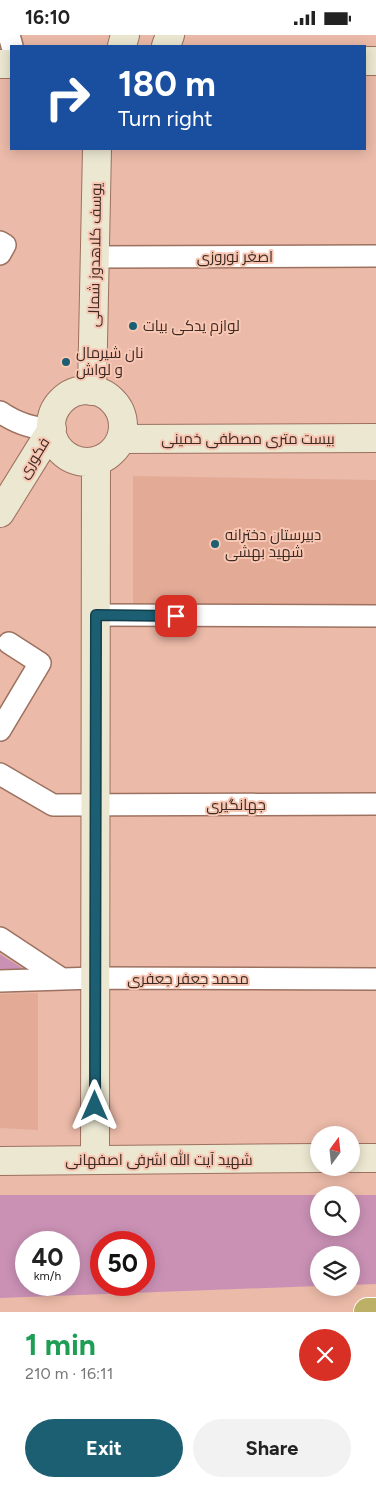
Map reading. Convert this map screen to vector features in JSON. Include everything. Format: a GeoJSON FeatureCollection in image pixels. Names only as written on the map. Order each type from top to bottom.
{"type":"FeatureCollection","features":[{"type":"Feature","properties":{"kind":"highway"},"geometry":{"type":"LineString","coordinates":[[368,1312],[376,1312]]}},
{"type":"Feature","properties":{"kind":"main road","name":"یوسف کلاهدوز شمالی"},"geometry":{"type":"LineString","coordinates":[[92,391],[97,150]]}},
{"type":"Feature","properties":{"kind":"main road"},"geometry":{"type":"LineString","coordinates":[[92,391],[112,400],[122,418],[123,429],[115,449],[107,456],[96,461],[79,461],[63,453],[54,438],[52,419],[62,400],[76,392],[92,391]]}},
{"type":"Feature","properties":{"kind":"main road","name":"فکوری"},"geometry":{"type":"LineString","coordinates":[[0,513],[52,429]]}},
{"type":"Feature","properties":{"kind":"main road","name":"بیست متری مصطفی خمینی"},"geometry":{"type":"LineString","coordinates":[[120,439],[376,439]]}},
{"type":"Feature","properties":{"kind":"main road"},"geometry":{"type":"LineString","coordinates":[[95,1160],[96,461]]}},
{"type":"Feature","properties":{"kind":"main road"},"geometry":{"type":"LineString","coordinates":[[360,1158],[376,1158]]}},
{"type":"Feature","properties":{"kind":"main road","name":"شهید آیت الله اشرفی اصفهانی"},"geometry":{"type":"LineString","coordinates":[[0,1161],[310,1159]]}},
{"type":"Feature","properties":{"kind":"street"},"geometry":{"type":"LineString","coordinates":[[0,242],[5,245],[0,254]]}},
{"type":"Feature","properties":{"kind":"street","name":"اصغر نوروزی"},"geometry":{"type":"LineString","coordinates":[[95,257],[376,256]]}},
{"type":"Feature","properties":{"kind":"street"},"geometry":{"type":"LineString","coordinates":[[0,412],[9,418],[36,429],[52,429]]}},
{"type":"Feature","properties":{"kind":"street"},"geometry":{"type":"LineString","coordinates":[[96,615],[376,616]]}},
{"type":"Feature","properties":{"kind":"street"},"geometry":{"type":"LineString","coordinates":[[0,730],[40,663],[9,643]]}},
{"type":"Feature","properties":{"kind":"street","name":"جهانگیری"},"geometry":{"type":"LineString","coordinates":[[0,774],[54,805],[376,804]]}},
{"type":"Feature","properties":{"kind":"street"},"geometry":{"type":"LineString","coordinates":[[0,938],[62,979]]}},
{"type":"Feature","properties":{"kind":"street","name":"محمد جعفر جعفری"},"geometry":{"type":"LineString","coordinates":[[0,981],[62,979],[376,979]]}},
{"type":"Feature","properties":{"kind":"shaded area","name":"دبیرستان دخترانه شهید بهشی"},"geometry":{"type":"Polygon","coordinates":[[[133,476],[376,480],[376,609],[133,609],[133,476]]]}},
{"type":"Feature","properties":{"kind":"shaded area"},"geometry":{"type":"Polygon","coordinates":[[[0,954],[24,969],[0,970],[0,954]]]}},
{"type":"Feature","properties":{"kind":"shaded area"},"geometry":{"type":"Polygon","coordinates":[[[38,993],[38,1130],[0,1128],[0,994],[38,993]]]}},
{"type":"Feature","properties":{"kind":"shaded area"},"geometry":{"type":"Polygon","coordinates":[[[0,1195],[310,1195],[310,1236],[360,1236],[360,1195],[376,1195],[376,1284],[360,1285],[360,1246],[310,1246],[310,1286],[155,1292],[155,1231],[90,1231],[90,1295],[80,1295],[80,1231],[15,1231],[15,1296],[53,1296],[0,1298],[0,1195]]]}},
{"type":"Feature","properties":{"kind":"place","name":"لوازم یدکی بیات"},"geometry":{"type":"Point","coordinates":[133,326]}},
{"type":"Feature","properties":{"kind":"place","name":"نان شیرمال و لواش"},"geometry":{"type":"Point","coordinates":[66,362]}},
{"type":"Feature","properties":{"kind":"place","name":"دبیرستان دخترانه شهید بهشی"},"geometry":{"type":"Point","coordinates":[215,544]}},
{"type":"Feature","properties":{"kind":"route"},"geometry":{"type":"LineString","coordinates":[[95,1106],[96,615],[176,616]]}}]}
